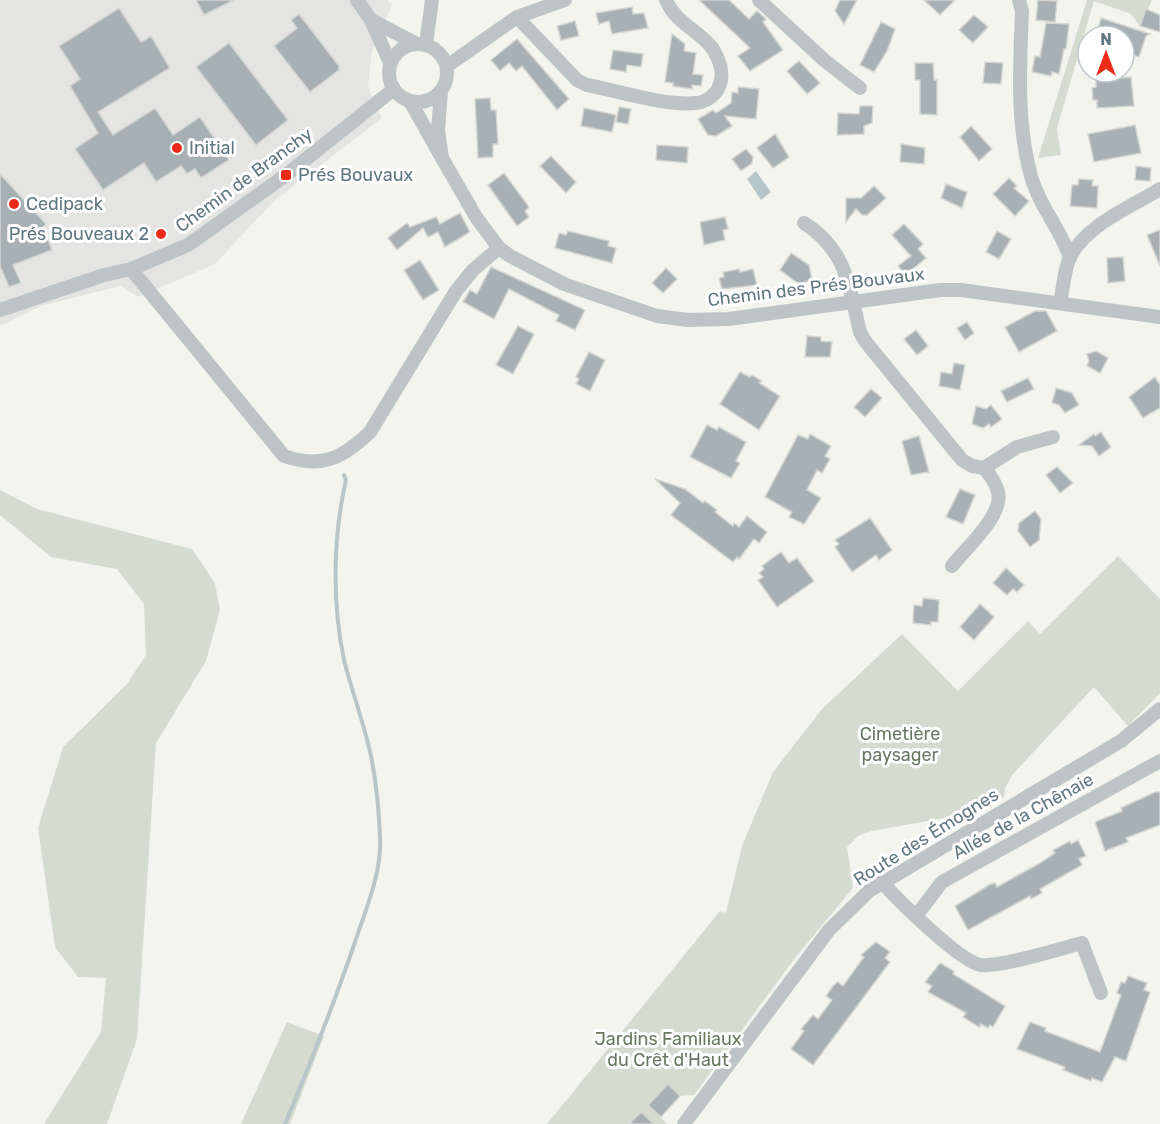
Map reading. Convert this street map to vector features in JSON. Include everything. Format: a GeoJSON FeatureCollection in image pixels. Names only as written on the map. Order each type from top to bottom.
{"type":"FeatureCollection","features":[{"type":"Feature","properties":{"kind":"street"},"geometry":{"type":"LineString","coordinates":[[357,0],[371,20],[390,63],[389,72],[394,89],[410,100],[427,101],[441,90],[446,81],[447,66],[439,52],[371,20]]}},
{"type":"Feature","properties":{"kind":"street"},"geometry":{"type":"LineString","coordinates":[[422,44],[432,0]]}},
{"type":"Feature","properties":{"kind":"street"},"geometry":{"type":"LineString","coordinates":[[447,66],[517,17],[565,0]]}},
{"type":"Feature","properties":{"kind":"street"},"geometry":{"type":"LineString","coordinates":[[517,17],[565,70],[576,80],[587,85],[674,102],[698,103],[708,100],[720,87],[723,76],[719,63],[705,40],[676,18],[666,0]]}},
{"type":"Feature","properties":{"kind":"street"},"geometry":{"type":"LineString","coordinates":[[759,0],[824,60],[860,88]]}},
{"type":"Feature","properties":{"kind":"street"},"geometry":{"type":"LineString","coordinates":[[1019,0],[1023,141],[1037,195],[1065,244],[1070,258]]}},
{"type":"Feature","properties":{"kind":"street"},"geometry":{"type":"LineString","coordinates":[[390,63],[403,48],[422,44]]}},
{"type":"Feature","properties":{"kind":"street","name":"Chemin de Branchy"},"geometry":{"type":"LineString","coordinates":[[0,310],[131,269],[188,245],[221,224],[394,89]]}},
{"type":"Feature","properties":{"kind":"street"},"geometry":{"type":"LineString","coordinates":[[441,90],[438,130],[442,158]]}},
{"type":"Feature","properties":{"kind":"street","name":"Chemin des Prés Bouvaux"},"geometry":{"type":"LineString","coordinates":[[410,100],[476,217],[499,248],[531,268],[564,284],[657,316],[688,320],[729,319],[961,290],[1160,317]]}},
{"type":"Feature","properties":{"kind":"street"},"geometry":{"type":"LineString","coordinates":[[1060,303],[1070,258],[1093,231],[1160,189]]}},
{"type":"Feature","properties":{"kind":"street"},"geometry":{"type":"LineString","coordinates":[[804,223],[818,232],[838,255],[847,274],[860,333],[865,341],[962,460],[972,466],[984,468],[1017,447],[1053,437]]}},
{"type":"Feature","properties":{"kind":"street"},"geometry":{"type":"LineString","coordinates":[[131,269],[278,450],[284,456],[298,461],[318,461],[338,458],[351,450],[370,432],[456,291],[472,270],[499,248]]}},
{"type":"Feature","properties":{"kind":"street"},"geometry":{"type":"LineString","coordinates":[[952,566],[991,519],[998,505],[999,495],[984,468]]}},
{"type":"Feature","properties":{"kind":"street","name":"Route des Émognes"},"geometry":{"type":"LineString","coordinates":[[684,1124],[829,930],[869,891],[1121,741],[1160,710]]}},
{"type":"Feature","properties":{"kind":"street","name":"Allée de la Chênaie"},"geometry":{"type":"LineString","coordinates":[[916,916],[942,882],[1160,761]]}},
{"type":"Feature","properties":{"kind":"street"},"geometry":{"type":"LineString","coordinates":[[882,882],[916,916],[962,956],[981,965],[1027,957],[1082,943],[1101,993]]}},
{"type":"Feature","properties":{"kind":"shaded area"},"geometry":{"type":"Polygon","coordinates":[[[0,0],[387,0],[392,5],[372,51],[368,87],[382,118],[273,202],[215,264],[138,297],[121,286],[41,306],[0,326],[0,0]]]}},
{"type":"Feature","properties":{"kind":"shaded area"},"geometry":{"type":"Polygon","coordinates":[[[756,171],[771,192],[761,200],[747,179],[756,171]]]}},
{"type":"Feature","properties":{"kind":"green space"},"geometry":{"type":"Polygon","coordinates":[[[1087,0],[1152,0],[1140,26],[1131,14],[1094,1],[1087,24],[1080,24],[1087,0]]]}},
{"type":"Feature","properties":{"kind":"green space"},"geometry":{"type":"Polygon","coordinates":[[[1076,35],[1076,63],[1057,128],[1061,155],[1038,158],[1076,35]]]}},
{"type":"Feature","properties":{"kind":"green space"},"geometry":{"type":"Polygon","coordinates":[[[0,490],[37,509],[192,549],[215,583],[220,610],[206,661],[156,743],[137,1039],[107,1124],[44,1124],[101,1032],[106,978],[78,977],[55,947],[38,828],[63,747],[127,684],[146,655],[144,604],[117,569],[51,557],[0,515],[0,490]]]}},
{"type":"Feature","properties":{"kind":"green space","name":"Cimetière paysager"},"geometry":{"type":"Polygon","coordinates":[[[1118,556],[1160,599],[1160,693],[1128,726],[1094,687],[1013,774],[1005,788],[1004,797],[978,812],[872,831],[858,836],[847,847],[853,888],[795,958],[694,1095],[680,1096],[661,1117],[667,1124],[547,1124],[720,911],[726,913],[742,846],[773,772],[822,709],[902,634],[958,691],[1028,621],[1040,634],[1118,556]]]}},
{"type":"Feature","properties":{"kind":"green space"},"geometry":{"type":"Polygon","coordinates":[[[287,1022],[324,1036],[290,1124],[241,1124],[287,1022]]]}},
{"type":"Feature","properties":{"kind":"building"},"geometry":{"type":"Polygon","coordinates":[[[196,0],[234,0],[204,15],[196,0]]]}},
{"type":"Feature","properties":{"kind":"building"},"geometry":{"type":"Polygon","coordinates":[[[699,0],[729,0],[749,19],[757,11],[766,19],[763,22],[783,50],[750,71],[738,56],[750,48],[699,0]]]}},
{"type":"Feature","properties":{"kind":"building"},"geometry":{"type":"Polygon","coordinates":[[[840,0],[857,0],[844,24],[835,11],[840,0]]]}},
{"type":"Feature","properties":{"kind":"building"},"geometry":{"type":"Polygon","coordinates":[[[924,0],[955,0],[940,15],[924,0]]]}},
{"type":"Feature","properties":{"kind":"building"},"geometry":{"type":"Polygon","coordinates":[[[1038,0],[1057,1],[1055,22],[1036,20],[1038,0]]]}},
{"type":"Feature","properties":{"kind":"building"},"geometry":{"type":"Polygon","coordinates":[[[632,7],[633,14],[644,13],[648,28],[612,34],[609,21],[599,24],[596,13],[632,7]]]}},
{"type":"Feature","properties":{"kind":"building"},"geometry":{"type":"Polygon","coordinates":[[[119,8],[141,42],[151,36],[170,68],[98,112],[113,135],[155,108],[173,135],[200,117],[229,160],[201,178],[195,169],[187,174],[181,166],[156,182],[144,163],[103,190],[75,149],[98,133],[70,86],[80,79],[59,46],[119,8]]]}},
{"type":"Feature","properties":{"kind":"building"},"geometry":{"type":"Polygon","coordinates":[[[1146,9],[1160,15],[1160,32],[1140,26],[1146,9]]]}},
{"type":"Feature","properties":{"kind":"building"},"geometry":{"type":"Polygon","coordinates":[[[299,14],[339,66],[339,70],[310,92],[274,46],[297,28],[291,20],[299,14]]]}},
{"type":"Feature","properties":{"kind":"building"},"geometry":{"type":"Polygon","coordinates":[[[974,15],[988,27],[973,43],[959,30],[974,15]]]}},
{"type":"Feature","properties":{"kind":"building"},"geometry":{"type":"Polygon","coordinates":[[[1101,18],[1119,24],[1099,24],[1101,18]]]}},
{"type":"Feature","properties":{"kind":"building"},"geometry":{"type":"Polygon","coordinates":[[[575,21],[579,36],[561,40],[557,26],[575,21]]]}},
{"type":"Feature","properties":{"kind":"building"},"geometry":{"type":"Polygon","coordinates":[[[881,22],[895,29],[887,51],[874,72],[860,65],[881,22]]]}},
{"type":"Feature","properties":{"kind":"building"},"geometry":{"type":"Polygon","coordinates":[[[1046,23],[1069,24],[1066,49],[1064,49],[1059,74],[1052,72],[1051,76],[1032,72],[1035,56],[1040,57],[1046,23]]]}},
{"type":"Feature","properties":{"kind":"building"},"geometry":{"type":"Polygon","coordinates":[[[1136,29],[1150,34],[1146,36],[1139,57],[1136,56],[1136,29]]]}},
{"type":"Feature","properties":{"kind":"building"},"geometry":{"type":"Polygon","coordinates":[[[672,34],[685,44],[684,51],[696,53],[693,74],[703,75],[701,86],[692,85],[692,89],[673,86],[673,83],[665,82],[672,34]]]}},
{"type":"Feature","properties":{"kind":"building"},"geometry":{"type":"Polygon","coordinates":[[[517,39],[569,99],[557,110],[522,66],[516,71],[509,63],[500,71],[491,60],[517,39]]]}},
{"type":"Feature","properties":{"kind":"building"},"geometry":{"type":"Polygon","coordinates":[[[229,43],[288,120],[256,145],[196,67],[229,43]]]}},
{"type":"Feature","properties":{"kind":"building"},"geometry":{"type":"Polygon","coordinates":[[[613,50],[643,54],[641,67],[627,65],[626,72],[610,69],[613,50]]]}},
{"type":"Feature","properties":{"kind":"building"},"geometry":{"type":"Polygon","coordinates":[[[799,61],[820,83],[807,94],[787,71],[799,61]]]}},
{"type":"Feature","properties":{"kind":"building"},"geometry":{"type":"Polygon","coordinates":[[[985,62],[1003,63],[1001,84],[983,83],[985,62]]]}},
{"type":"Feature","properties":{"kind":"building"},"geometry":{"type":"Polygon","coordinates":[[[915,63],[933,63],[934,80],[937,80],[937,115],[920,114],[920,80],[915,80],[915,63]]]}},
{"type":"Feature","properties":{"kind":"building"},"geometry":{"type":"Polygon","coordinates":[[[1096,84],[1132,84],[1134,106],[1097,108],[1097,100],[1093,100],[1092,88],[1096,87],[1096,84]]]}},
{"type":"Feature","properties":{"kind":"building"},"geometry":{"type":"Polygon","coordinates":[[[738,87],[759,89],[756,119],[725,116],[732,126],[716,136],[708,135],[698,119],[713,110],[716,113],[731,103],[732,92],[738,93],[738,87]]]}},
{"type":"Feature","properties":{"kind":"building"},"geometry":{"type":"Polygon","coordinates":[[[490,98],[491,110],[496,110],[498,144],[493,144],[493,157],[478,158],[475,99],[490,98]]]}},
{"type":"Feature","properties":{"kind":"building"},"geometry":{"type":"Polygon","coordinates":[[[860,106],[873,106],[872,123],[864,126],[864,134],[837,135],[838,113],[859,114],[860,106]]]}},
{"type":"Feature","properties":{"kind":"building"},"geometry":{"type":"Polygon","coordinates":[[[619,107],[631,109],[628,124],[616,122],[619,107]]]}},
{"type":"Feature","properties":{"kind":"building"},"geometry":{"type":"Polygon","coordinates":[[[584,108],[616,115],[612,132],[581,126],[584,108]]]}},
{"type":"Feature","properties":{"kind":"building"},"geometry":{"type":"Polygon","coordinates":[[[1135,125],[1141,153],[1094,162],[1088,134],[1135,125]]]}},
{"type":"Feature","properties":{"kind":"building"},"geometry":{"type":"Polygon","coordinates":[[[971,126],[992,149],[979,161],[960,137],[971,126]]]}},
{"type":"Feature","properties":{"kind":"building"},"geometry":{"type":"Polygon","coordinates":[[[775,134],[789,157],[773,168],[757,148],[775,134]]]}},
{"type":"Feature","properties":{"kind":"building"},"geometry":{"type":"Polygon","coordinates":[[[901,144],[925,148],[924,164],[900,162],[901,144]]]}},
{"type":"Feature","properties":{"kind":"building"},"geometry":{"type":"Polygon","coordinates":[[[657,145],[688,147],[687,163],[656,160],[657,145]]]}},
{"type":"Feature","properties":{"kind":"building"},"geometry":{"type":"Polygon","coordinates":[[[746,149],[753,157],[752,163],[741,171],[732,159],[746,149]]]}},
{"type":"Feature","properties":{"kind":"building"},"geometry":{"type":"Polygon","coordinates":[[[551,156],[576,182],[566,193],[540,166],[551,156]]]}},
{"type":"Feature","properties":{"kind":"building"},"geometry":{"type":"Polygon","coordinates":[[[1136,166],[1151,168],[1150,181],[1135,180],[1136,166]]]}},
{"type":"Feature","properties":{"kind":"building"},"geometry":{"type":"Polygon","coordinates":[[[504,173],[529,207],[525,211],[529,217],[517,226],[488,185],[504,173]]]}},
{"type":"Feature","properties":{"kind":"building","name":"Cedipack"},"geometry":{"type":"Polygon","coordinates":[[[0,174],[46,224],[43,227],[52,250],[13,265],[21,283],[9,287],[0,266],[0,174]]]}},
{"type":"Feature","properties":{"kind":"building"},"geometry":{"type":"Polygon","coordinates":[[[1009,178],[1017,186],[1014,188],[1029,201],[1015,216],[993,194],[1009,178]]]}},
{"type":"Feature","properties":{"kind":"building"},"geometry":{"type":"Polygon","coordinates":[[[1079,179],[1093,180],[1092,186],[1098,186],[1097,208],[1070,206],[1072,185],[1078,185],[1079,179]]]}},
{"type":"Feature","properties":{"kind":"building"},"geometry":{"type":"Polygon","coordinates":[[[946,184],[967,192],[962,208],[941,198],[946,184]]]}},
{"type":"Feature","properties":{"kind":"building"},"geometry":{"type":"Polygon","coordinates":[[[874,186],[886,198],[867,215],[862,215],[856,209],[846,222],[846,198],[861,198],[874,186]]]}},
{"type":"Feature","properties":{"kind":"building"},"geometry":{"type":"Polygon","coordinates":[[[460,213],[470,232],[445,247],[438,232],[428,237],[423,228],[397,250],[388,238],[407,223],[410,227],[436,217],[440,224],[460,213]]]}},
{"type":"Feature","properties":{"kind":"building"},"geometry":{"type":"Polygon","coordinates":[[[725,217],[728,229],[723,230],[725,240],[704,245],[700,222],[725,217]]]}},
{"type":"Feature","properties":{"kind":"building"},"geometry":{"type":"Polygon","coordinates":[[[904,224],[923,244],[918,249],[926,258],[906,275],[898,266],[911,256],[892,235],[904,224]]]}},
{"type":"Feature","properties":{"kind":"building"},"geometry":{"type":"Polygon","coordinates":[[[1160,230],[1160,266],[1147,235],[1160,230]]]}},
{"type":"Feature","properties":{"kind":"building"},"geometry":{"type":"Polygon","coordinates":[[[568,231],[609,241],[608,246],[616,248],[612,263],[555,248],[559,233],[566,235],[568,231]]]}},
{"type":"Feature","properties":{"kind":"building"},"geometry":{"type":"Polygon","coordinates":[[[997,231],[1011,239],[999,259],[986,252],[997,231]]]}},
{"type":"Feature","properties":{"kind":"building"},"geometry":{"type":"Polygon","coordinates":[[[791,253],[809,265],[812,280],[799,284],[780,270],[791,253]]]}},
{"type":"Feature","properties":{"kind":"building"},"geometry":{"type":"Polygon","coordinates":[[[1123,257],[1125,281],[1108,283],[1107,258],[1123,257]]]}},
{"type":"Feature","properties":{"kind":"building"},"geometry":{"type":"Polygon","coordinates":[[[420,260],[439,290],[423,300],[404,270],[420,260]]]}},
{"type":"Feature","properties":{"kind":"building"},"geometry":{"type":"Polygon","coordinates":[[[491,267],[585,310],[575,330],[556,321],[559,315],[509,289],[494,319],[463,302],[470,290],[477,294],[491,267]]]}},
{"type":"Feature","properties":{"kind":"building"},"geometry":{"type":"Polygon","coordinates":[[[666,268],[677,279],[663,293],[652,283],[666,268]]]}},
{"type":"Feature","properties":{"kind":"building"},"geometry":{"type":"Polygon","coordinates":[[[739,269],[740,272],[753,269],[757,285],[722,289],[719,278],[724,277],[723,272],[739,269]]]}},
{"type":"Feature","properties":{"kind":"building"},"geometry":{"type":"Polygon","coordinates":[[[1035,311],[1046,311],[1057,331],[1019,352],[1005,327],[1035,311]]]}},
{"type":"Feature","properties":{"kind":"building"},"geometry":{"type":"Polygon","coordinates":[[[967,322],[974,333],[965,340],[957,328],[967,322]]]}},
{"type":"Feature","properties":{"kind":"building"},"geometry":{"type":"Polygon","coordinates":[[[518,326],[534,334],[513,374],[496,365],[518,326]]]}},
{"type":"Feature","properties":{"kind":"building"},"geometry":{"type":"Polygon","coordinates":[[[916,330],[928,346],[917,355],[904,339],[916,330]]]}},
{"type":"Feature","properties":{"kind":"building"},"geometry":{"type":"Polygon","coordinates":[[[807,336],[821,337],[821,341],[832,342],[830,357],[805,357],[807,336]]]}},
{"type":"Feature","properties":{"kind":"building"},"geometry":{"type":"Polygon","coordinates":[[[1096,351],[1108,358],[1100,373],[1087,366],[1089,361],[1087,354],[1096,351]]]}},
{"type":"Feature","properties":{"kind":"building"},"geometry":{"type":"Polygon","coordinates":[[[589,352],[605,360],[590,391],[576,384],[579,379],[576,377],[589,352]]]}},
{"type":"Feature","properties":{"kind":"building"},"geometry":{"type":"Polygon","coordinates":[[[954,363],[965,365],[960,390],[939,386],[941,372],[952,374],[954,363]]]}},
{"type":"Feature","properties":{"kind":"building"},"geometry":{"type":"Polygon","coordinates":[[[740,372],[762,381],[759,383],[780,396],[759,430],[720,404],[740,372]]]}},
{"type":"Feature","properties":{"kind":"building"},"geometry":{"type":"Polygon","coordinates":[[[1155,377],[1160,385],[1160,408],[1143,418],[1129,397],[1155,377]]]}},
{"type":"Feature","properties":{"kind":"building"},"geometry":{"type":"Polygon","coordinates":[[[1028,378],[1034,389],[1007,402],[1001,391],[1028,378]]]}},
{"type":"Feature","properties":{"kind":"building"},"geometry":{"type":"Polygon","coordinates":[[[1056,388],[1072,393],[1079,405],[1065,413],[1059,405],[1052,403],[1056,388]]]}},
{"type":"Feature","properties":{"kind":"building"},"geometry":{"type":"Polygon","coordinates":[[[871,389],[882,398],[865,417],[854,407],[871,389]]]}},
{"type":"Feature","properties":{"kind":"building"},"geometry":{"type":"Polygon","coordinates":[[[991,405],[1002,419],[991,427],[989,424],[983,428],[972,424],[976,406],[986,409],[991,405]]]}},
{"type":"Feature","properties":{"kind":"building"},"geometry":{"type":"Polygon","coordinates":[[[707,425],[717,430],[719,427],[746,442],[736,461],[740,463],[731,478],[690,457],[707,425]]]}},
{"type":"Feature","properties":{"kind":"building"},"geometry":{"type":"Polygon","coordinates":[[[1101,432],[1111,447],[1099,456],[1092,446],[1079,445],[1094,434],[1095,436],[1101,432]]]}},
{"type":"Feature","properties":{"kind":"building"},"geometry":{"type":"Polygon","coordinates":[[[810,434],[831,446],[825,456],[830,459],[822,473],[817,470],[807,490],[821,498],[804,524],[789,517],[792,512],[765,497],[798,435],[808,439],[810,434]]]}},
{"type":"Feature","properties":{"kind":"building"},"geometry":{"type":"Polygon","coordinates":[[[919,436],[929,472],[911,475],[902,441],[919,436]]]}},
{"type":"Feature","properties":{"kind":"building"},"geometry":{"type":"Polygon","coordinates":[[[1057,467],[1073,483],[1060,493],[1046,475],[1057,467]]]}},
{"type":"Feature","properties":{"kind":"building"},"geometry":{"type":"Polygon","coordinates":[[[655,479],[685,489],[703,503],[705,501],[733,526],[734,523],[739,527],[747,516],[767,532],[759,543],[754,539],[739,559],[737,557],[733,562],[671,515],[680,503],[655,479]]]}},
{"type":"Feature","properties":{"kind":"building"},"geometry":{"type":"Polygon","coordinates":[[[960,489],[975,495],[963,524],[946,517],[960,489]]]}},
{"type":"Feature","properties":{"kind":"building"},"geometry":{"type":"Polygon","coordinates":[[[1035,511],[1041,519],[1039,540],[1030,547],[1018,531],[1019,523],[1035,511]]]}},
{"type":"Feature","properties":{"kind":"building"},"geometry":{"type":"Polygon","coordinates":[[[870,518],[892,550],[879,560],[876,555],[852,572],[835,547],[839,544],[835,540],[870,518]]]}},
{"type":"Feature","properties":{"kind":"building"},"geometry":{"type":"Polygon","coordinates":[[[781,552],[789,563],[797,558],[814,581],[777,607],[758,580],[763,577],[759,573],[764,569],[762,566],[781,552]]]}},
{"type":"Feature","properties":{"kind":"building"},"geometry":{"type":"Polygon","coordinates":[[[1006,568],[1024,585],[1017,592],[1013,589],[1007,595],[993,583],[1006,568]]]}},
{"type":"Feature","properties":{"kind":"building"},"geometry":{"type":"Polygon","coordinates":[[[923,598],[939,600],[938,622],[931,622],[931,625],[913,623],[914,605],[922,606],[923,598]]]}},
{"type":"Feature","properties":{"kind":"building"},"geometry":{"type":"Polygon","coordinates":[[[980,604],[994,617],[974,640],[960,627],[980,604]]]}},
{"type":"Feature","properties":{"kind":"building"},"geometry":{"type":"Polygon","coordinates":[[[1155,792],[1160,792],[1160,825],[1126,838],[1128,842],[1105,851],[1095,822],[1122,811],[1121,808],[1155,792]]]}},
{"type":"Feature","properties":{"kind":"building"},"geometry":{"type":"Polygon","coordinates":[[[1078,840],[1086,856],[1079,859],[1082,865],[1040,889],[1042,893],[1031,899],[1030,896],[968,930],[955,906],[989,885],[995,883],[997,887],[1040,863],[1055,853],[1053,850],[1070,841],[1071,844],[1078,840]]]}},
{"type":"Feature","properties":{"kind":"building"},"geometry":{"type":"Polygon","coordinates":[[[876,942],[890,952],[885,958],[890,962],[813,1065],[791,1049],[804,1031],[801,1029],[813,1015],[818,1019],[832,1000],[826,996],[833,986],[838,982],[843,986],[864,957],[861,955],[876,942]]]}},
{"type":"Feature","properties":{"kind":"building"},"geometry":{"type":"Polygon","coordinates":[[[940,963],[954,971],[953,974],[1005,1006],[993,1027],[990,1025],[988,1028],[981,1024],[979,1027],[963,1017],[966,1013],[928,992],[932,986],[925,982],[940,963]]]}},
{"type":"Feature","properties":{"kind":"building"},"geometry":{"type":"Polygon","coordinates":[[[1128,976],[1147,983],[1144,990],[1150,992],[1126,1061],[1115,1057],[1102,1082],[1092,1078],[1091,1081],[1063,1070],[1065,1067],[1017,1049],[1030,1022],[1046,1028],[1045,1031],[1100,1052],[1121,995],[1117,993],[1121,982],[1125,983],[1128,976]]]}},
{"type":"Feature","properties":{"kind":"building"},"geometry":{"type":"Polygon","coordinates":[[[668,1084],[680,1096],[661,1117],[648,1105],[668,1084]]]}},
{"type":"Feature","properties":{"kind":"building"},"geometry":{"type":"Polygon","coordinates":[[[641,1112],[654,1124],[629,1124],[641,1112]]]}},
{"type":"Feature","properties":{"kind":"waterway"},"geometry":{"type":"LineString","coordinates":[[285,1124],[347,965],[372,890],[380,850],[373,766],[344,660],[337,616],[336,547],[346,480],[344,475]]}},
{"type":"Feature","properties":{"kind":"place","name":"Initial"},"geometry":{"type":"Point","coordinates":[177,148]}},
{"type":"Feature","properties":{"kind":"place","name":"Prés Bouvaux"},"geometry":{"type":"Point","coordinates":[286,175]}},
{"type":"Feature","properties":{"kind":"place","name":"Cedipack"},"geometry":{"type":"Point","coordinates":[14,204]}},
{"type":"Feature","properties":{"kind":"place","name":"Prés Bouveaux 2"},"geometry":{"type":"Point","coordinates":[161,234]}},
{"type":"Feature","properties":{"kind":"park label","name":"Jardins Familiaux du Crêt d'Haut"},"geometry":{"type":"Point","coordinates":[668,1049]}}]}
